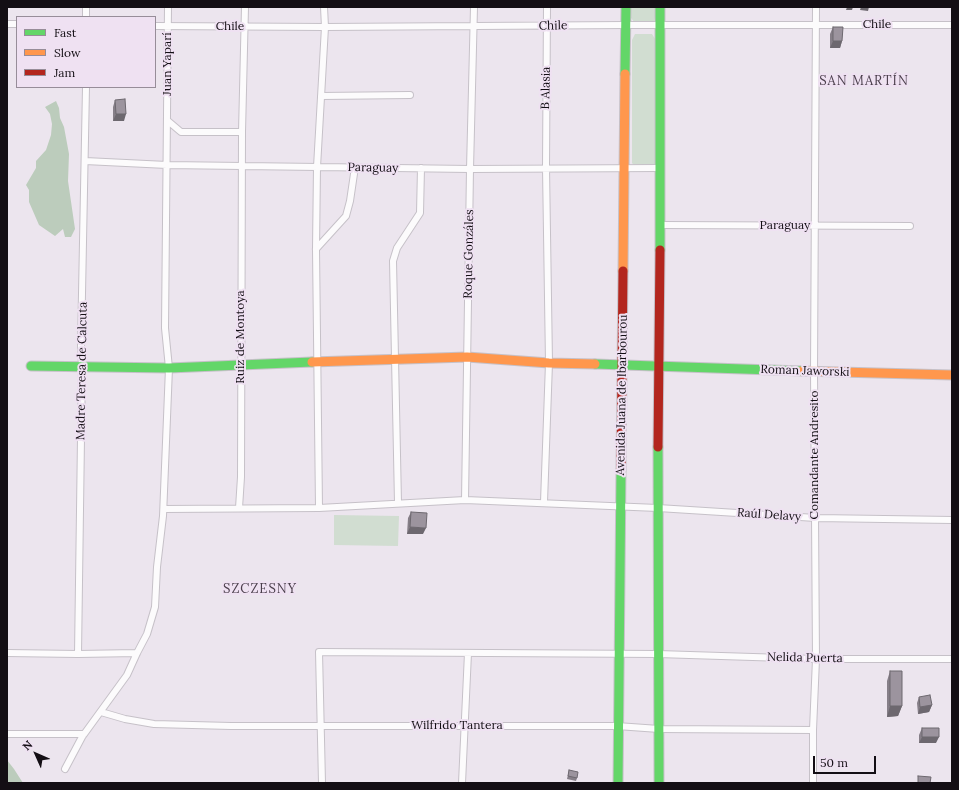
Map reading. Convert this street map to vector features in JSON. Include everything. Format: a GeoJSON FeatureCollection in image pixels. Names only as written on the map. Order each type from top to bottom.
{"type":"FeatureCollection","features":[{"type":"Feature","properties":{"kind":"main road","name":"Avenida Juana de Ibarbourou"},"geometry":{"type":"LineString","coordinates":[[618,783],[626,7]]}},
{"type":"Feature","properties":{"kind":"main road"},"geometry":{"type":"LineString","coordinates":[[659,783],[658,508],[660,7]]}},
{"type":"Feature","properties":{"kind":"main road","name":"Roman Jaworski"},"geometry":{"type":"LineString","coordinates":[[31,366],[169,368],[241,364],[468,357],[549,363],[622,366],[952,375]]}},
{"type":"Feature","properties":{"kind":"street","name":"Juan Yaparí"},"geometry":{"type":"LineString","coordinates":[[65,769],[84,734],[127,675],[147,634],[155,607],[157,567],[164,509],[169,368],[165,328],[168,7]]}},
{"type":"Feature","properties":{"kind":"street","name":"Ruiz de Montoya"},"geometry":{"type":"LineString","coordinates":[[239,508],[241,477],[242,132],[245,7]]}},
{"type":"Feature","properties":{"kind":"street"},"geometry":{"type":"LineString","coordinates":[[164,509],[319,508],[316,249],[317,167],[325,27],[324,7]]}},
{"type":"Feature","properties":{"kind":"street","name":"Roque Gonzáles"},"geometry":{"type":"LineString","coordinates":[[465,500],[474,7]]}},
{"type":"Feature","properties":{"kind":"street","name":"B Alasia"},"geometry":{"type":"LineString","coordinates":[[544,502],[549,363],[546,168],[547,7]]}},
{"type":"Feature","properties":{"kind":"street","name":"Comandante Andresito"},"geometry":{"type":"LineString","coordinates":[[813,783],[813,730],[816,658],[814,371],[816,7]]}},
{"type":"Feature","properties":{"kind":"street","name":"Chile"},"geometry":{"type":"LineString","coordinates":[[156,26],[952,25]]}},
{"type":"Feature","properties":{"kind":"street","name":"Madre Teresa de Calcuta"},"geometry":{"type":"LineString","coordinates":[[78,654],[82,366],[81,345],[86,88]]}},
{"type":"Feature","properties":{"kind":"street"},"geometry":{"type":"LineString","coordinates":[[321,96],[410,95]]}},
{"type":"Feature","properties":{"kind":"street"},"geometry":{"type":"LineString","coordinates":[[168,121],[181,132],[242,132]]}},
{"type":"Feature","properties":{"kind":"street","name":"Paraguay"},"geometry":{"type":"LineString","coordinates":[[85,160],[167,165],[470,169],[660,168]]}},
{"type":"Feature","properties":{"kind":"street"},"geometry":{"type":"LineString","coordinates":[[316,249],[346,216],[350,202],[355,167]]}},
{"type":"Feature","properties":{"kind":"street"},"geometry":{"type":"LineString","coordinates":[[398,503],[393,261],[397,248],[420,213],[421,168]]}},
{"type":"Feature","properties":{"kind":"street","name":"Paraguay"},"geometry":{"type":"LineString","coordinates":[[660,225],[910,226]]}},
{"type":"Feature","properties":{"kind":"street","name":"Raúl Delavy"},"geometry":{"type":"LineString","coordinates":[[319,508],[465,500],[544,502],[816,518],[952,520]]}},
{"type":"Feature","properties":{"kind":"street","name":"Nelida Puerta"},"geometry":{"type":"LineString","coordinates":[[321,726],[319,652],[658,654],[816,658],[952,659]]}},
{"type":"Feature","properties":{"kind":"street"},"geometry":{"type":"LineString","coordinates":[[7,653],[137,653]]}},
{"type":"Feature","properties":{"kind":"street"},"geometry":{"type":"LineString","coordinates":[[462,783],[468,653]]}},
{"type":"Feature","properties":{"kind":"street","name":"Wilfrido Tantera"},"geometry":{"type":"LineString","coordinates":[[101,712],[125,719],[154,724],[231,726],[619,726],[659,729],[813,730]]}},
{"type":"Feature","properties":{"kind":"street"},"geometry":{"type":"LineString","coordinates":[[321,726],[322,783]]}},
{"type":"Feature","properties":{"kind":"street"},"geometry":{"type":"LineString","coordinates":[[7,734],[84,734]]}},
{"type":"Feature","properties":{"kind":"shaded area"},"geometry":{"type":"Polygon","coordinates":[[[631,7],[655,7],[654,23],[636,24],[631,18],[631,7]]]}},
{"type":"Feature","properties":{"kind":"shaded area"},"geometry":{"type":"Polygon","coordinates":[[[635,34],[652,34],[657,42],[656,161],[654,168],[637,169],[632,163],[632,40],[635,34]]]}},
{"type":"Feature","properties":{"kind":"shaded area"},"geometry":{"type":"Polygon","coordinates":[[[334,515],[399,516],[398,546],[334,545],[334,515]]]}},
{"type":"Feature","properties":{"kind":"green space"},"geometry":{"type":"Polygon","coordinates":[[[56,101],[64,127],[69,154],[68,181],[75,229],[71,237],[65,237],[63,229],[55,236],[39,225],[29,202],[29,190],[26,185],[36,168],[36,161],[46,150],[51,135],[52,124],[50,114],[45,107],[56,101]]]}},
{"type":"Feature","properties":{"kind":"green space"},"geometry":{"type":"Polygon","coordinates":[[[7,760],[14,769],[23,783],[7,783],[7,760]]]}},
{"type":"Feature","properties":{"kind":"building"},"geometry":{"type":"Polygon","coordinates":[[[833,27],[843,27],[842,41],[833,41],[833,27]]]}},
{"type":"Feature","properties":{"kind":"building"},"geometry":{"type":"Polygon","coordinates":[[[125,99],[126,114],[116,114],[115,100],[125,99]]]}},
{"type":"Feature","properties":{"kind":"building"},"geometry":{"type":"Polygon","coordinates":[[[411,512],[427,513],[426,528],[410,527],[411,512]]]}},
{"type":"Feature","properties":{"kind":"building"},"geometry":{"type":"Polygon","coordinates":[[[890,671],[902,671],[902,706],[890,706],[890,671]]]}},
{"type":"Feature","properties":{"kind":"building"},"geometry":{"type":"Polygon","coordinates":[[[930,695],[932,705],[920,707],[919,697],[930,695]]]}},
{"type":"Feature","properties":{"kind":"building"},"geometry":{"type":"Polygon","coordinates":[[[922,728],[939,728],[939,737],[922,737],[922,728]]]}},
{"type":"Feature","properties":{"kind":"building"},"geometry":{"type":"Polygon","coordinates":[[[569,770],[578,772],[577,778],[568,776],[569,770]]]}},
{"type":"Feature","properties":{"kind":"building"},"geometry":{"type":"Polygon","coordinates":[[[918,776],[931,777],[930,783],[918,783],[918,776]]]}},
{"type":"Feature","properties":{"kind":"traffic: fast"},"geometry":{"type":"LineString","coordinates":[[625,74],[626,7]]}},
{"type":"Feature","properties":{"kind":"traffic: fast"},"geometry":{"type":"LineString","coordinates":[[660,7],[660,250]]}},
{"type":"Feature","properties":{"kind":"traffic: fast"},"geometry":{"type":"LineString","coordinates":[[31,366],[169,368],[312,362]]}},
{"type":"Feature","properties":{"kind":"traffic: fast"},"geometry":{"type":"LineString","coordinates":[[595,364],[802,371]]}},
{"type":"Feature","properties":{"kind":"traffic: fast"},"geometry":{"type":"LineString","coordinates":[[658,447],[659,783]]}},
{"type":"Feature","properties":{"kind":"traffic: fast"},"geometry":{"type":"LineString","coordinates":[[618,783],[621,470]]}},
{"type":"Feature","properties":{"kind":"traffic: slow"},"geometry":{"type":"LineString","coordinates":[[623,271],[625,74]]}},
{"type":"Feature","properties":{"kind":"traffic: slow"},"geometry":{"type":"LineString","coordinates":[[312,362],[467,357],[549,363],[595,364]]}},
{"type":"Feature","properties":{"kind":"traffic: slow"},"geometry":{"type":"LineString","coordinates":[[802,371],[952,375]]}},
{"type":"Feature","properties":{"kind":"traffic: jam"},"geometry":{"type":"LineString","coordinates":[[658,447],[660,250]]}},
{"type":"Feature","properties":{"kind":"traffic: jam"},"geometry":{"type":"LineString","coordinates":[[621,470],[623,271]]}},
{"type":"Feature","properties":{"kind":"district","name":"SAN MARTÍN"},"geometry":{"type":"Point","coordinates":[864,81]}},
{"type":"Feature","properties":{"kind":"district","name":"SZCZESNY"},"geometry":{"type":"Point","coordinates":[260,589]}}]}
